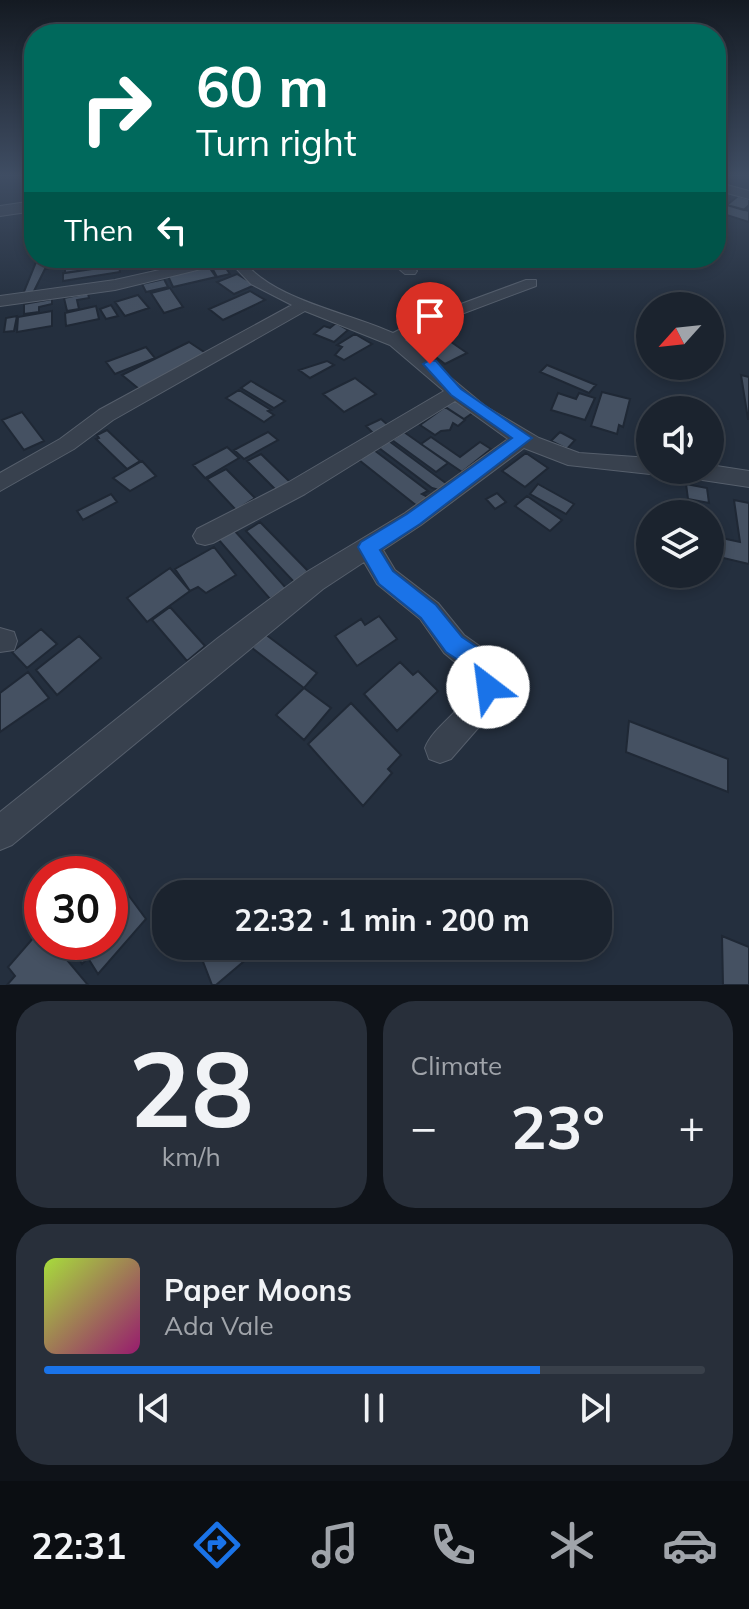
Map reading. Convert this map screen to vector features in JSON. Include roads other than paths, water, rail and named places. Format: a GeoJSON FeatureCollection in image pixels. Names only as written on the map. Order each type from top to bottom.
{"type":"FeatureCollection","features":[{"type":"Feature","properties":{"kind":"street"},"geometry":{"type":"LineString","coordinates":[[0,301],[115,285],[189,268]]}},
{"type":"Feature","properties":{"kind":"street"},"geometry":{"type":"LineString","coordinates":[[240,268],[304,305],[393,340],[430,364],[456,392],[524,438],[562,456],[636,464]]}},
{"type":"Feature","properties":{"kind":"street"},"geometry":{"type":"LineString","coordinates":[[406,268],[410,271]]}},
{"type":"Feature","properties":{"kind":"street"},"geometry":{"type":"LineString","coordinates":[[393,340],[429,321],[531,283]]}},
{"type":"Feature","properties":{"kind":"street"},"geometry":{"type":"LineString","coordinates":[[0,483],[55,451],[106,415],[304,305]]}},
{"type":"Feature","properties":{"kind":"street"},"geometry":{"type":"LineString","coordinates":[[205,536],[297,488],[456,392]]}},
{"type":"Feature","properties":{"kind":"street"},"geometry":{"type":"LineString","coordinates":[[0,833],[314,581],[413,519],[524,438]]}},
{"type":"Feature","properties":{"kind":"street"},"geometry":{"type":"LineString","coordinates":[[724,475],[749,479]]}},
{"type":"Feature","properties":{"kind":"street"},"geometry":{"type":"LineString","coordinates":[[368,547],[386,577],[429,611],[454,644],[478,661],[487,672],[488,687],[482,702],[440,748]]}}]}
